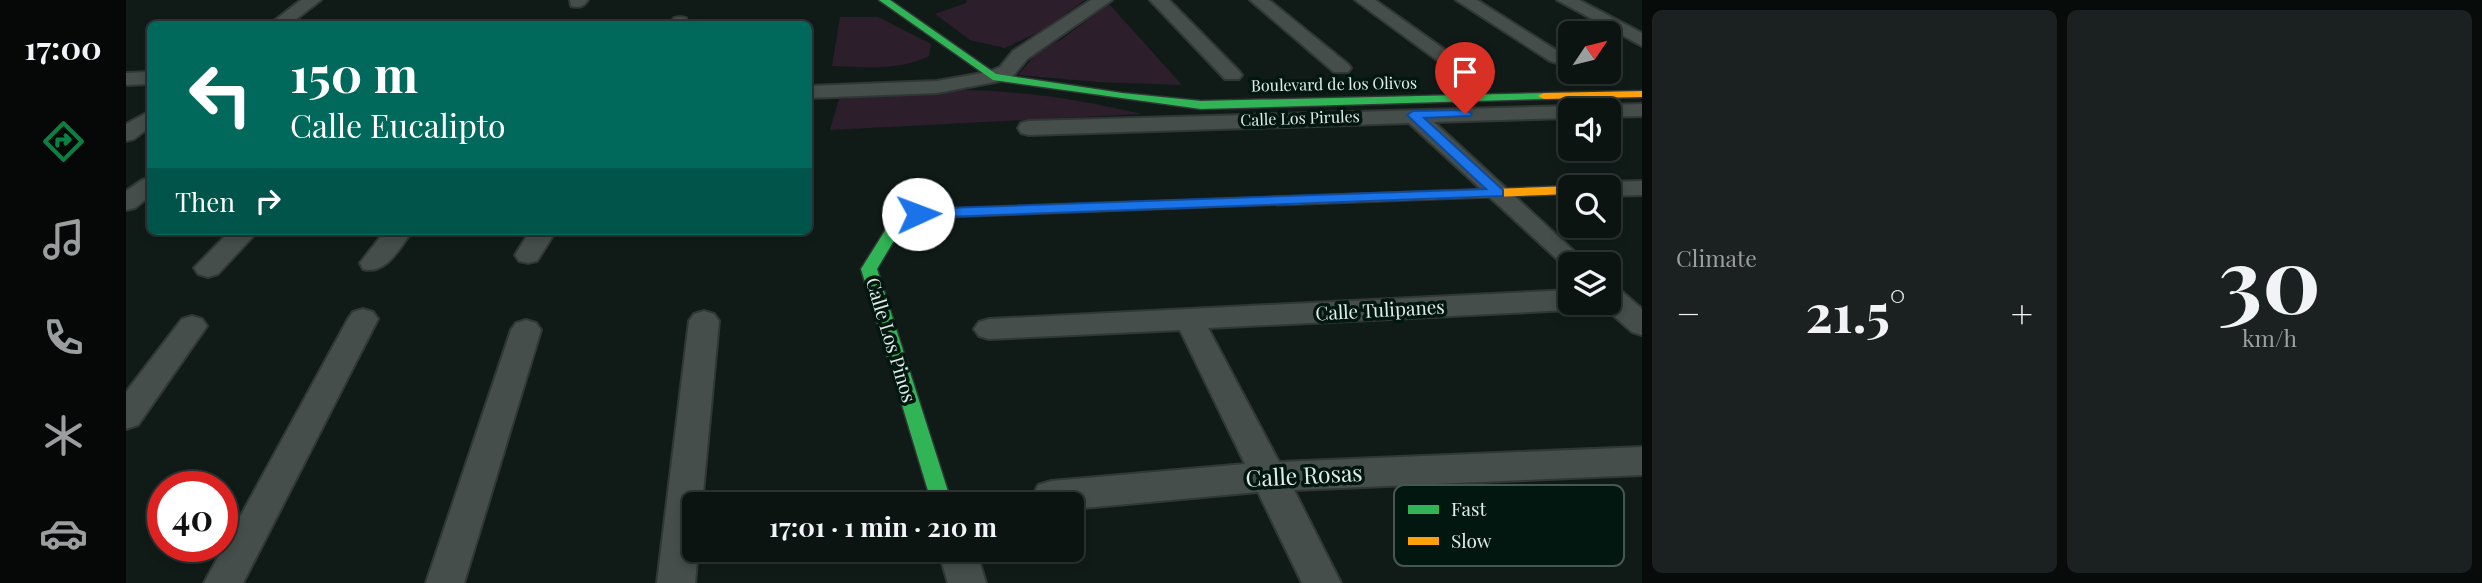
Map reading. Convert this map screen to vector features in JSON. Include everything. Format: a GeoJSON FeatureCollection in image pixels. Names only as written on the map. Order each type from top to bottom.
{"type":"FeatureCollection","features":[{"type":"Feature","properties":{"kind":"street"},"geometry":{"type":"LineString","coordinates":[[283,21],[312,0]]}},
{"type":"Feature","properties":{"kind":"street"},"geometry":{"type":"LineString","coordinates":[[884,0],[993,69]]}},
{"type":"Feature","properties":{"kind":"street"},"geometry":{"type":"LineString","coordinates":[[904,0],[993,69]]}},
{"type":"Feature","properties":{"kind":"street"},"geometry":{"type":"LineString","coordinates":[[812,92],[912,89],[993,69],[1020,55],[1103,0]]}},
{"type":"Feature","properties":{"kind":"street"},"geometry":{"type":"LineString","coordinates":[[1158,0],[1232,75]]}},
{"type":"Feature","properties":{"kind":"street"},"geometry":{"type":"LineString","coordinates":[[1259,0],[1340,68]]}},
{"type":"Feature","properties":{"kind":"street"},"geometry":{"type":"LineString","coordinates":[[1364,0],[1452,62]]}},
{"type":"Feature","properties":{"kind":"street"},"geometry":{"type":"LineString","coordinates":[[1465,0],[1558,57]]}},
{"type":"Feature","properties":{"kind":"street"},"geometry":{"type":"LineString","coordinates":[[1566,0],[1642,40]]}},
{"type":"Feature","properties":{"kind":"street"},"geometry":{"type":"LineString","coordinates":[[812,78],[919,76],[993,69]]}},
{"type":"Feature","properties":{"kind":"street","name":"Boulevard de los Olivos"},"geometry":{"type":"LineString","coordinates":[[993,69],[1029,82],[1200,104],[1642,94]]}},
{"type":"Feature","properties":{"kind":"street"},"geometry":{"type":"LineString","coordinates":[[126,79],[147,78]]}},
{"type":"Feature","properties":{"kind":"street"},"geometry":{"type":"LineString","coordinates":[[126,91],[147,91]]}},
{"type":"Feature","properties":{"kind":"street"},"geometry":{"type":"LineString","coordinates":[[1621,111],[1642,110]]}},
{"type":"Feature","properties":{"kind":"street","name":"Calle Los Pirules"},"geometry":{"type":"LineString","coordinates":[[1029,128],[1558,112]]}},
{"type":"Feature","properties":{"kind":"street"},"geometry":{"type":"LineString","coordinates":[[1413,115],[1562,252]]}},
{"type":"Feature","properties":{"kind":"street"},"geometry":{"type":"LineString","coordinates":[[126,134],[147,119]]}},
{"type":"Feature","properties":{"kind":"street"},"geometry":{"type":"LineString","coordinates":[[126,204],[147,186]]}},
{"type":"Feature","properties":{"kind":"street"},"geometry":{"type":"LineString","coordinates":[[1621,189],[1642,188]]}},
{"type":"Feature","properties":{"kind":"street","name":"Calle Los Pinos"},"geometry":{"type":"LineString","coordinates":[[939,492],[869,269],[893,229],[918,214],[1558,190]]}},
{"type":"Feature","properties":{"kind":"street"},"geometry":{"type":"LineString","coordinates":[[208,268],[241,235]]}},
{"type":"Feature","properties":{"kind":"street"},"geometry":{"type":"LineString","coordinates":[[373,263],[396,235]]}},
{"type":"Feature","properties":{"kind":"street"},"geometry":{"type":"LineString","coordinates":[[528,255],[540,235]]}},
{"type":"Feature","properties":{"kind":"street"},"geometry":{"type":"LineString","coordinates":[[1621,297],[1642,297]]}},
{"type":"Feature","properties":{"kind":"street","name":"Calle Tulipanes"},"geometry":{"type":"LineString","coordinates":[[989,329],[1558,301]]}},
{"type":"Feature","properties":{"kind":"street"},"geometry":{"type":"LineString","coordinates":[[1621,307],[1642,325]]}},
{"type":"Feature","properties":{"kind":"street"},"geometry":{"type":"LineString","coordinates":[[223,583],[363,319]]}},
{"type":"Feature","properties":{"kind":"street"},"geometry":{"type":"LineString","coordinates":[[1189,319],[1322,583]]}},
{"type":"Feature","properties":{"kind":"street"},"geometry":{"type":"LineString","coordinates":[[676,583],[704,321]]}},
{"type":"Feature","properties":{"kind":"street"},"geometry":{"type":"LineString","coordinates":[[126,416],[192,326]]}},
{"type":"Feature","properties":{"kind":"street"},"geometry":{"type":"LineString","coordinates":[[446,583],[526,330]]}},
{"type":"Feature","properties":{"kind":"street","name":"Calle Rosas"},"geometry":{"type":"LineString","coordinates":[[1084,493],[1268,477],[1642,461]]}},
{"type":"Feature","properties":{"kind":"street"},"geometry":{"type":"LineString","coordinates":[[961,562],[967,583]]}},
{"type":"Feature","properties":{"kind":"shaded area"},"geometry":{"type":"Polygon","coordinates":[[[967,0],[1085,0],[1043,30],[1005,48],[970,40],[935,14],[966,3],[967,0]]]}},
{"type":"Feature","properties":{"kind":"shaded area"},"geometry":{"type":"Polygon","coordinates":[[[1109,4],[1182,85],[1098,82],[1018,75],[1038,52],[1062,39],[1109,4]]]}},
{"type":"Feature","properties":{"kind":"shaded area"},"geometry":{"type":"Polygon","coordinates":[[[840,17],[878,17],[931,44],[929,56],[894,66],[832,66],[840,17]]]}},
{"type":"Feature","properties":{"kind":"shaded area"},"geometry":{"type":"Polygon","coordinates":[[[947,90],[1045,96],[1142,114],[830,130],[839,99],[947,90]]]}},
{"type":"Feature","properties":{"kind":"traffic: fast"},"geometry":{"type":"LineString","coordinates":[[884,0],[993,77],[1122,96],[1201,105],[1544,96]]}},
{"type":"Feature","properties":{"kind":"traffic: fast"},"geometry":{"type":"LineString","coordinates":[[938,492],[869,269],[893,229],[918,214],[1277,201]]}},
{"type":"Feature","properties":{"kind":"traffic: slow"},"geometry":{"type":"LineString","coordinates":[[1544,96],[1642,94]]}},
{"type":"Feature","properties":{"kind":"traffic: slow"},"geometry":{"type":"LineString","coordinates":[[1277,201],[1558,190]]}},
{"type":"Feature","properties":{"kind":"route"},"geometry":{"type":"LineString","coordinates":[[918,214],[1498,193],[1413,115],[1465,114]]}}]}
